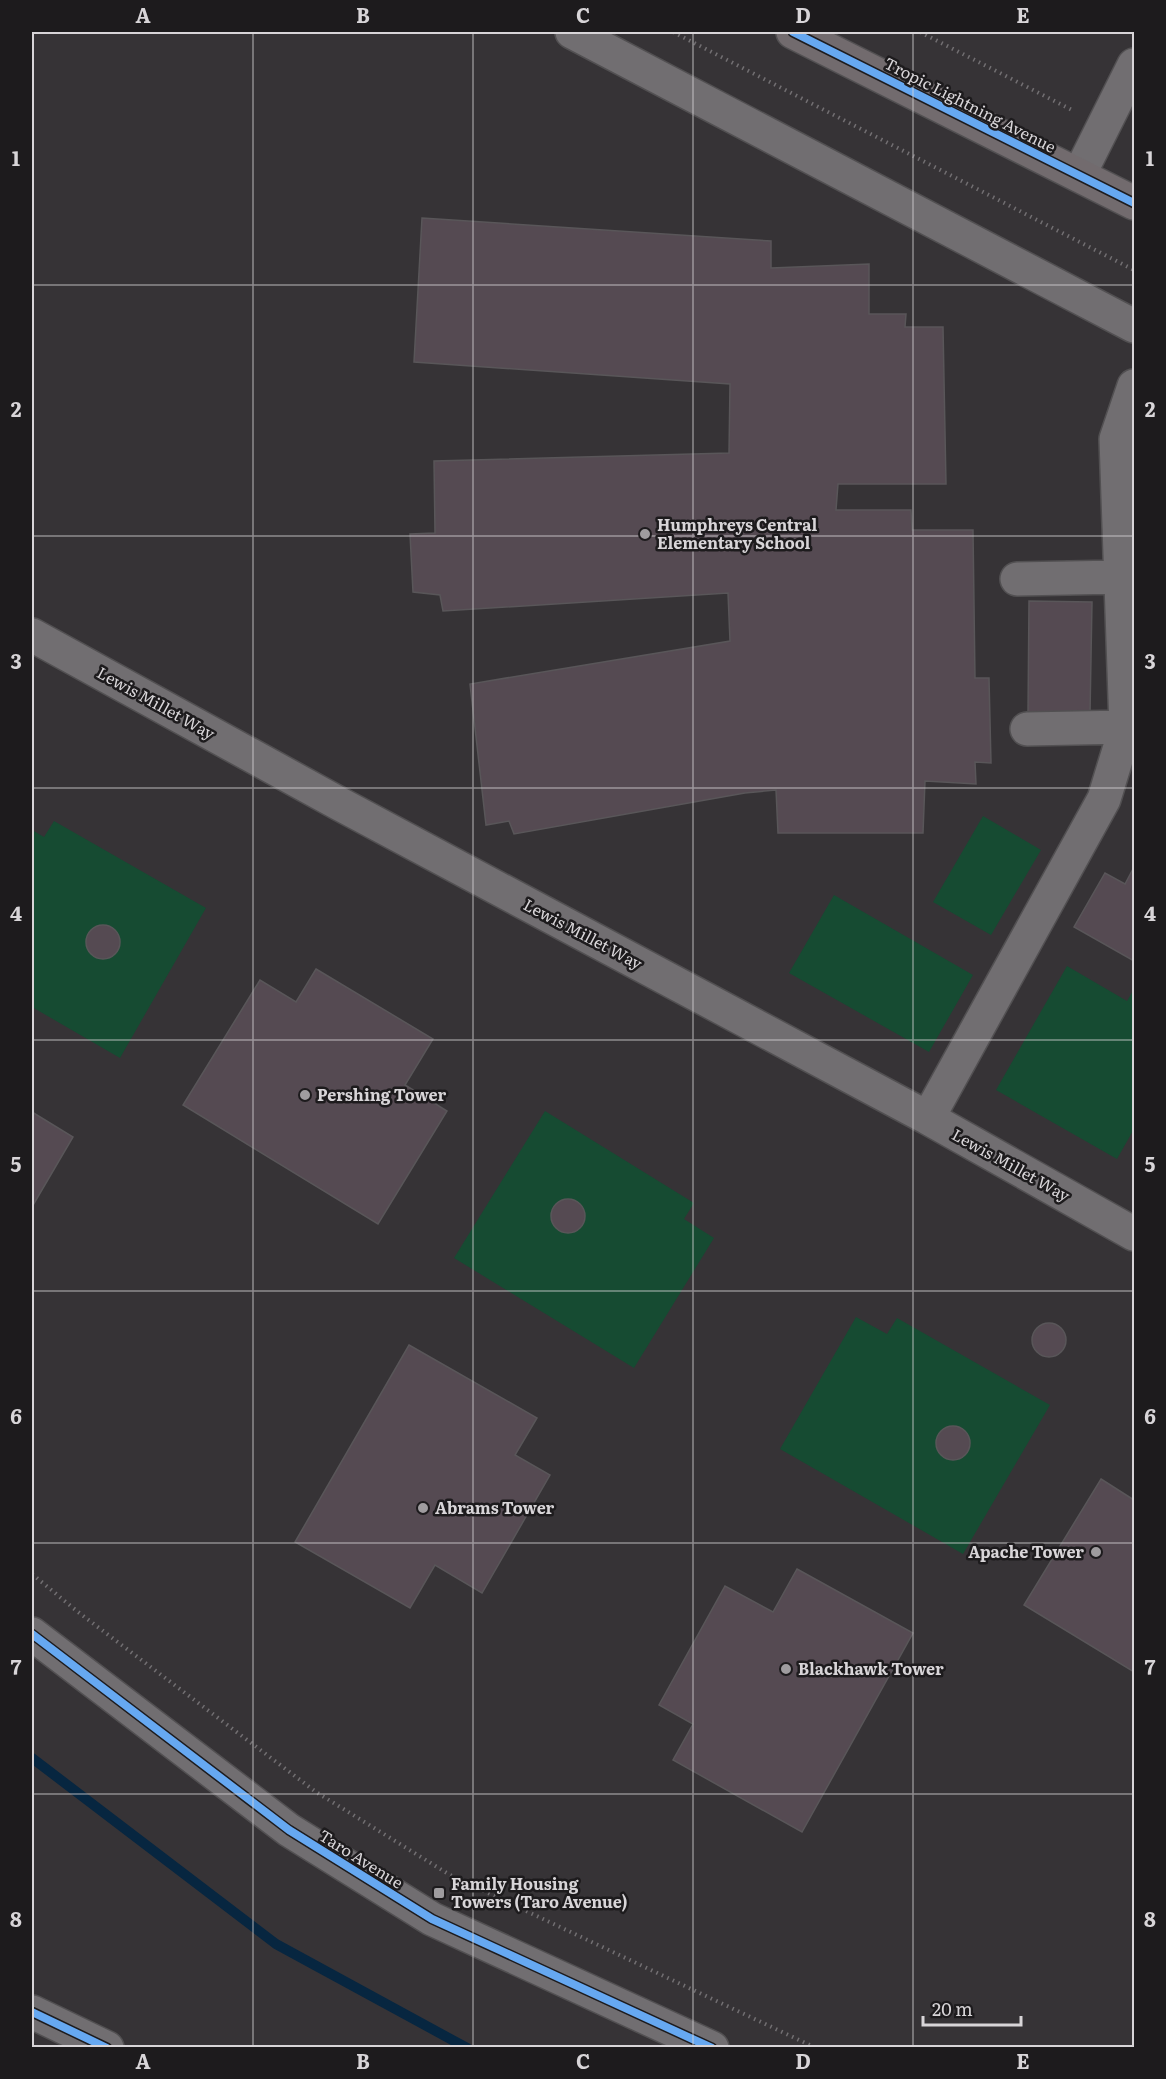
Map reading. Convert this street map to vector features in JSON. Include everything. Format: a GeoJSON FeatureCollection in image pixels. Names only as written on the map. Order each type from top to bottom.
{"type":"FeatureCollection","features":[{"type":"Feature","properties":{"kind":"main road","name":"Tropic Lightning Avenue"},"geometry":{"type":"LineString","coordinates":[[793,32],[1134,203]]}},
{"type":"Feature","properties":{"kind":"street"},"geometry":{"type":"LineString","coordinates":[[572,32],[1134,326]]}},
{"type":"Feature","properties":{"kind":"street"},"geometry":{"type":"LineString","coordinates":[[1079,175],[1134,65]]}},
{"type":"Feature","properties":{"kind":"street"},"geometry":{"type":"LineString","coordinates":[[928,1118],[1104,799],[1126,727],[1116,439],[1134,386]]}},
{"type":"Feature","properties":{"kind":"street"},"geometry":{"type":"LineString","coordinates":[[1017,579],[1120,577]]}},
{"type":"Feature","properties":{"kind":"street","name":"Lewis Millet Way"},"geometry":{"type":"LineString","coordinates":[[32,635],[349,809],[1131,1224]]}},
{"type":"Feature","properties":{"kind":"street"},"geometry":{"type":"LineString","coordinates":[[1027,729],[1126,727]]}},
{"type":"Feature","properties":{"kind":"street","name":"Taro Avenue"},"geometry":{"type":"LineString","coordinates":[[32,1634],[289,1830],[432,1919],[712,2048]]}},
{"type":"Feature","properties":{"kind":"street"},"geometry":{"type":"LineString","coordinates":[[32,2012],[107,2048]]}},
{"type":"Feature","properties":{"kind":"path"},"geometry":{"type":"LineString","coordinates":[[673,32],[1134,270]]}},
{"type":"Feature","properties":{"kind":"path"},"geometry":{"type":"LineString","coordinates":[[920,32],[1104,126]]}},
{"type":"Feature","properties":{"kind":"path"},"geometry":{"type":"LineString","coordinates":[[32,1574],[316,1792],[450,1875],[816,2048]]}},
{"type":"Feature","properties":{"kind":"green space"},"geometry":{"type":"Polygon","coordinates":[[[983,816],[1041,850],[991,935],[933,902],[983,816]]]}},
{"type":"Feature","properties":{"kind":"green space"},"geometry":{"type":"Polygon","coordinates":[[[54,821],[206,908],[120,1058],[32,1007],[32,830],[44,837],[54,821]]]}},
{"type":"Feature","properties":{"kind":"green space"},"geometry":{"type":"Polygon","coordinates":[[[834,895],[973,975],[929,1052],[789,973],[834,895]]]}},
{"type":"Feature","properties":{"kind":"green space"},"geometry":{"type":"Polygon","coordinates":[[[1067,966],[1127,1001],[1134,989],[1134,1129],[1117,1159],[996,1090],[1067,966]]]}},
{"type":"Feature","properties":{"kind":"green space"},"geometry":{"type":"Polygon","coordinates":[[[545,1111],[694,1203],[684,1219],[714,1238],[634,1368],[454,1258],[545,1111]]]}},
{"type":"Feature","properties":{"kind":"green space"},"geometry":{"type":"Polygon","coordinates":[[[856,1317],[887,1334],[897,1318],[1050,1405],[963,1554],[780,1449],[856,1317]]]}},
{"type":"Feature","properties":{"kind":"building"},"geometry":{"type":"Polygon","coordinates":[[[422,218],[771,241],[771,268],[869,264],[869,314],[906,314],[905,327],[943,327],[946,484],[838,484],[836,510],[911,510],[912,530],[973,530],[975,678],[989,678],[991,763],[975,762],[976,784],[925,781],[923,833],[778,833],[776,790],[745,793],[514,834],[509,821],[486,825],[470,684],[730,641],[728,593],[443,611],[440,595],[413,592],[410,534],[435,533],[434,461],[729,453],[730,384],[414,362],[422,218]]]}},
{"type":"Feature","properties":{"kind":"building"},"geometry":{"type":"Polygon","coordinates":[[[1029,601],[1092,602],[1090,714],[1028,713],[1029,601]]]}},
{"type":"Feature","properties":{"kind":"building"},"geometry":{"type":"Polygon","coordinates":[[[1134,867],[1134,961],[1074,927],[1105,873],[1125,884],[1134,867]]]}},
{"type":"Feature","properties":{"kind":"building"},"geometry":{"type":"Polygon","coordinates":[[[103,925],[115,930],[120,942],[115,954],[103,959],[91,954],[86,942],[91,930],[103,925]]]}},
{"type":"Feature","properties":{"kind":"building","name":"Pershing Tower"},"geometry":{"type":"Polygon","coordinates":[[[316,969],[433,1039],[405,1085],[447,1111],[378,1224],[183,1105],[260,980],[296,1002],[316,969]]]}},
{"type":"Feature","properties":{"kind":"building"},"geometry":{"type":"Polygon","coordinates":[[[32,1112],[73,1137],[32,1207],[32,1112]]]}},
{"type":"Feature","properties":{"kind":"building"},"geometry":{"type":"Polygon","coordinates":[[[568,1199],[580,1204],[585,1216],[580,1228],[568,1233],[556,1228],[551,1216],[556,1204],[568,1199]]]}},
{"type":"Feature","properties":{"kind":"building"},"geometry":{"type":"Polygon","coordinates":[[[1049,1323],[1061,1328],[1066,1340],[1061,1352],[1049,1357],[1037,1352],[1032,1340],[1037,1328],[1049,1323]]]}},
{"type":"Feature","properties":{"kind":"building","name":"Abrams Tower"},"geometry":{"type":"Polygon","coordinates":[[[409,1345],[537,1418],[515,1455],[550,1475],[482,1593],[435,1565],[410,1608],[295,1542],[409,1345]]]}},
{"type":"Feature","properties":{"kind":"building"},"geometry":{"type":"Polygon","coordinates":[[[953,1426],[965,1431],[970,1443],[965,1455],[953,1460],[941,1455],[936,1443],[941,1431],[953,1426]]]}},
{"type":"Feature","properties":{"kind":"building","name":"Apache Tower"},"geometry":{"type":"Polygon","coordinates":[[[1101,1479],[1134,1500],[1134,1672],[1024,1605],[1101,1479]]]}},
{"type":"Feature","properties":{"kind":"building","name":"Blackhawk Tower"},"geometry":{"type":"Polygon","coordinates":[[[797,1569],[913,1633],[802,1832],[673,1760],[693,1724],[659,1705],[725,1586],[773,1612],[797,1569]]]}},
{"type":"Feature","properties":{"kind":"waterway"},"geometry":{"type":"LineString","coordinates":[[32,1758],[276,1944],[467,2048]]}},
{"type":"Feature","properties":{"kind":"cycle path"},"geometry":{"type":"LineString","coordinates":[[793,32],[1134,203]]}},
{"type":"Feature","properties":{"kind":"cycle path"},"geometry":{"type":"LineString","coordinates":[[32,1634],[289,1830],[432,1919],[712,2048]]}},
{"type":"Feature","properties":{"kind":"cycle path"},"geometry":{"type":"LineString","coordinates":[[32,2012],[107,2048]]}},
{"type":"Feature","properties":{"kind":"place","name":"Humphreys Central Elementary School"},"geometry":{"type":"Point","coordinates":[645,534]}},
{"type":"Feature","properties":{"kind":"place","name":"Pershing Tower"},"geometry":{"type":"Point","coordinates":[305,1095]}},
{"type":"Feature","properties":{"kind":"place","name":"Abrams Tower"},"geometry":{"type":"Point","coordinates":[423,1508]}},
{"type":"Feature","properties":{"kind":"place","name":"Apache Tower"},"geometry":{"type":"Point","coordinates":[1096,1552]}},
{"type":"Feature","properties":{"kind":"place","name":"Blackhawk Tower"},"geometry":{"type":"Point","coordinates":[786,1669]}},
{"type":"Feature","properties":{"kind":"place","name":"Family Housing Towers (Taro Avenue)"},"geometry":{"type":"Point","coordinates":[439,1893]}}]}
